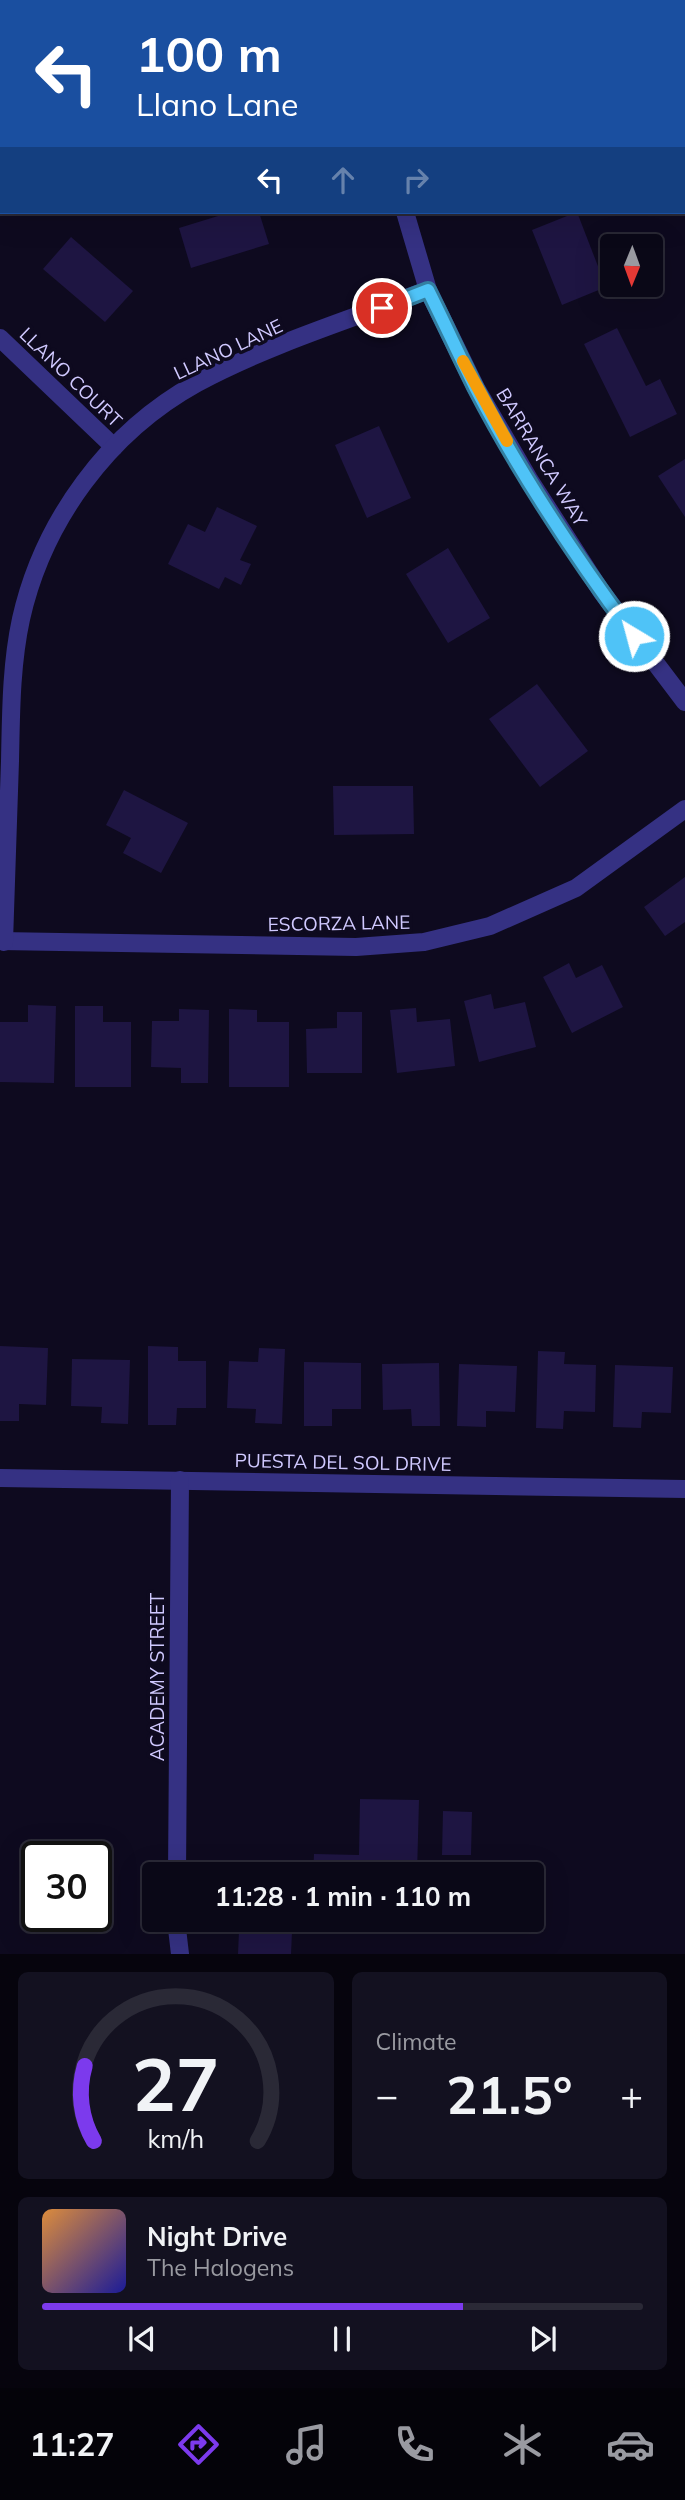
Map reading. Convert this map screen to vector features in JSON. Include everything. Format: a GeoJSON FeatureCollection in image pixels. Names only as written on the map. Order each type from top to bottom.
{"type":"FeatureCollection","features":[{"type":"Feature","properties":{"kind":"street","name":"BARRANCA WAY"},"geometry":{"type":"LineString","coordinates":[[406,214],[428,290],[476,388],[528,479],[601,591],[685,702]]}},
{"type":"Feature","properties":{"kind":"street","name":"LLANO LANE"},"geometry":{"type":"LineString","coordinates":[[2,942],[12,689],[21,620],[36,570],[56,524],[82,484],[114,447],[155,412],[196,384],[265,352],[428,290]]}},
{"type":"Feature","properties":{"kind":"street","name":"LLANO COURT"},"geometry":{"type":"LineString","coordinates":[[0,338],[114,447]]}},
{"type":"Feature","properties":{"kind":"street","name":"ESCORZA LANE"},"geometry":{"type":"LineString","coordinates":[[2,942],[355,947],[424,942],[490,926],[576,888],[685,809]]}},
{"type":"Feature","properties":{"kind":"street","name":"PUESTA DEL SOL DRIVE"},"geometry":{"type":"LineString","coordinates":[[0,1478],[685,1489]]}},
{"type":"Feature","properties":{"kind":"street","name":"ACADEMY STREET"},"geometry":{"type":"LineString","coordinates":[[177,1862],[180,1480]]}},
{"type":"Feature","properties":{"kind":"street"},"geometry":{"type":"LineString","coordinates":[[177,1932],[180,1954]]}},
{"type":"Feature","properties":{"kind":"building"},"geometry":{"type":"Polygon","coordinates":[[[224,214],[260,214],[269,244],[191,268],[179,228],[224,214]]]}},
{"type":"Feature","properties":{"kind":"building"},"geometry":{"type":"Polygon","coordinates":[[[578,214],[600,271],[600,289],[562,305],[532,230],[578,214]]]}},
{"type":"Feature","properties":{"kind":"building"},"geometry":{"type":"Polygon","coordinates":[[[71,237],[133,291],[105,322],[43,269],[71,237]]]}},
{"type":"Feature","properties":{"kind":"building"},"geometry":{"type":"Polygon","coordinates":[[[617,328],[646,386],[660,379],[677,414],[630,437],[584,344],[617,328]]]}},
{"type":"Feature","properties":{"kind":"building"},"geometry":{"type":"Polygon","coordinates":[[[379,426],[411,498],[367,518],[335,445],[379,426]]]}},
{"type":"Feature","properties":{"kind":"building"},"geometry":{"type":"Polygon","coordinates":[[[685,459],[685,517],[658,476],[685,459]]]}},
{"type":"Feature","properties":{"kind":"building"},"geometry":{"type":"Polygon","coordinates":[[[217,507],[257,526],[240,560],[251,564],[241,585],[225,577],[219,589],[168,564],[188,524],[205,532],[217,507]]]}},
{"type":"Feature","properties":{"kind":"building"},"geometry":{"type":"Polygon","coordinates":[[[448,548],[490,618],[448,643],[406,574],[448,548]]]}},
{"type":"Feature","properties":{"kind":"building"},"geometry":{"type":"Polygon","coordinates":[[[537,684],[588,751],[540,787],[489,719],[537,684]]]}},
{"type":"Feature","properties":{"kind":"building"},"geometry":{"type":"Polygon","coordinates":[[[333,786],[413,786],[414,834],[334,835],[333,786]]]}},
{"type":"Feature","properties":{"kind":"building"},"geometry":{"type":"Polygon","coordinates":[[[124,790],[188,823],[161,873],[123,853],[131,838],[106,825],[124,790]]]}},
{"type":"Feature","properties":{"kind":"building"},"geometry":{"type":"Polygon","coordinates":[[[685,877],[685,922],[665,936],[644,907],[685,877]]]}},
{"type":"Feature","properties":{"kind":"building"},"geometry":{"type":"Polygon","coordinates":[[[569,963],[576,978],[602,965],[623,1007],[572,1033],[543,977],[569,963]]]}},
{"type":"Feature","properties":{"kind":"building"},"geometry":{"type":"Polygon","coordinates":[[[491,994],[494,1009],[525,1002],[536,1047],[479,1062],[464,1001],[491,994]]]}},
{"type":"Feature","properties":{"kind":"building"},"geometry":{"type":"Polygon","coordinates":[[[28,1005],[56,1006],[54,1083],[0,1082],[0,1022],[28,1022],[28,1005]]]}},
{"type":"Feature","properties":{"kind":"building"},"geometry":{"type":"Polygon","coordinates":[[[75,1006],[103,1006],[103,1022],[131,1022],[131,1087],[75,1087],[75,1006]]]}},
{"type":"Feature","properties":{"kind":"building"},"geometry":{"type":"Polygon","coordinates":[[[416,1008],[417,1022],[450,1019],[455,1066],[397,1073],[390,1010],[416,1008]]]}},
{"type":"Feature","properties":{"kind":"building"},"geometry":{"type":"Polygon","coordinates":[[[179,1009],[209,1010],[208,1083],[181,1083],[181,1068],[151,1067],[152,1021],[179,1021],[179,1009]]]}},
{"type":"Feature","properties":{"kind":"building"},"geometry":{"type":"Polygon","coordinates":[[[229,1009],[257,1010],[257,1022],[289,1022],[289,1087],[229,1087],[229,1009]]]}},
{"type":"Feature","properties":{"kind":"building"},"geometry":{"type":"Polygon","coordinates":[[[337,1012],[362,1012],[362,1073],[307,1073],[306,1029],[337,1028],[337,1012]]]}},
{"type":"Feature","properties":{"kind":"building"},"geometry":{"type":"Polygon","coordinates":[[[0,1346],[48,1348],[46,1405],[19,1404],[19,1421],[0,1421],[0,1346]]]}},
{"type":"Feature","properties":{"kind":"building"},"geometry":{"type":"Polygon","coordinates":[[[148,1346],[178,1347],[178,1361],[206,1361],[206,1408],[177,1408],[176,1425],[148,1425],[148,1346]]]}},
{"type":"Feature","properties":{"kind":"building"},"geometry":{"type":"Polygon","coordinates":[[[259,1348],[285,1349],[282,1424],[255,1423],[256,1409],[227,1408],[229,1361],[258,1362],[259,1348]]]}},
{"type":"Feature","properties":{"kind":"building"},"geometry":{"type":"Polygon","coordinates":[[[538,1351],[565,1352],[564,1364],[596,1365],[595,1412],[564,1411],[563,1429],[536,1428],[538,1351]]]}},
{"type":"Feature","properties":{"kind":"building"},"geometry":{"type":"Polygon","coordinates":[[[72,1359],[130,1360],[128,1424],[101,1423],[102,1407],[71,1406],[72,1359]]]}},
{"type":"Feature","properties":{"kind":"building"},"geometry":{"type":"Polygon","coordinates":[[[304,1362],[361,1363],[361,1409],[332,1409],[332,1426],[304,1426],[304,1362]]]}},
{"type":"Feature","properties":{"kind":"building"},"geometry":{"type":"Polygon","coordinates":[[[439,1363],[440,1426],[412,1426],[411,1409],[383,1410],[382,1364],[439,1363]]]}},
{"type":"Feature","properties":{"kind":"building"},"geometry":{"type":"Polygon","coordinates":[[[459,1364],[517,1366],[515,1412],[486,1411],[486,1427],[457,1426],[459,1364]]]}},
{"type":"Feature","properties":{"kind":"building"},"geometry":{"type":"Polygon","coordinates":[[[615,1365],[673,1367],[671,1413],[642,1412],[641,1428],[613,1427],[615,1365]]]}},
{"type":"Feature","properties":{"kind":"building"},"geometry":{"type":"Polygon","coordinates":[[[360,1799],[419,1800],[417,1862],[314,1862],[314,1854],[359,1855],[360,1799]]]}},
{"type":"Feature","properties":{"kind":"building"},"geometry":{"type":"Polygon","coordinates":[[[443,1811],[472,1812],[471,1855],[442,1855],[443,1811]]]}},
{"type":"Feature","properties":{"kind":"building"},"geometry":{"type":"Polygon","coordinates":[[[239,1932],[292,1932],[291,1954],[238,1954],[239,1932]]]}},
{"type":"Feature","properties":{"kind":"slow traffic"},"geometry":{"type":"LineString","coordinates":[[463,361],[507,441]]}},
{"type":"Feature","properties":{"kind":"route"},"geometry":{"type":"LineString","coordinates":[[382,308],[428,290],[476,388],[528,479],[601,591],[634,636]]}}]}
